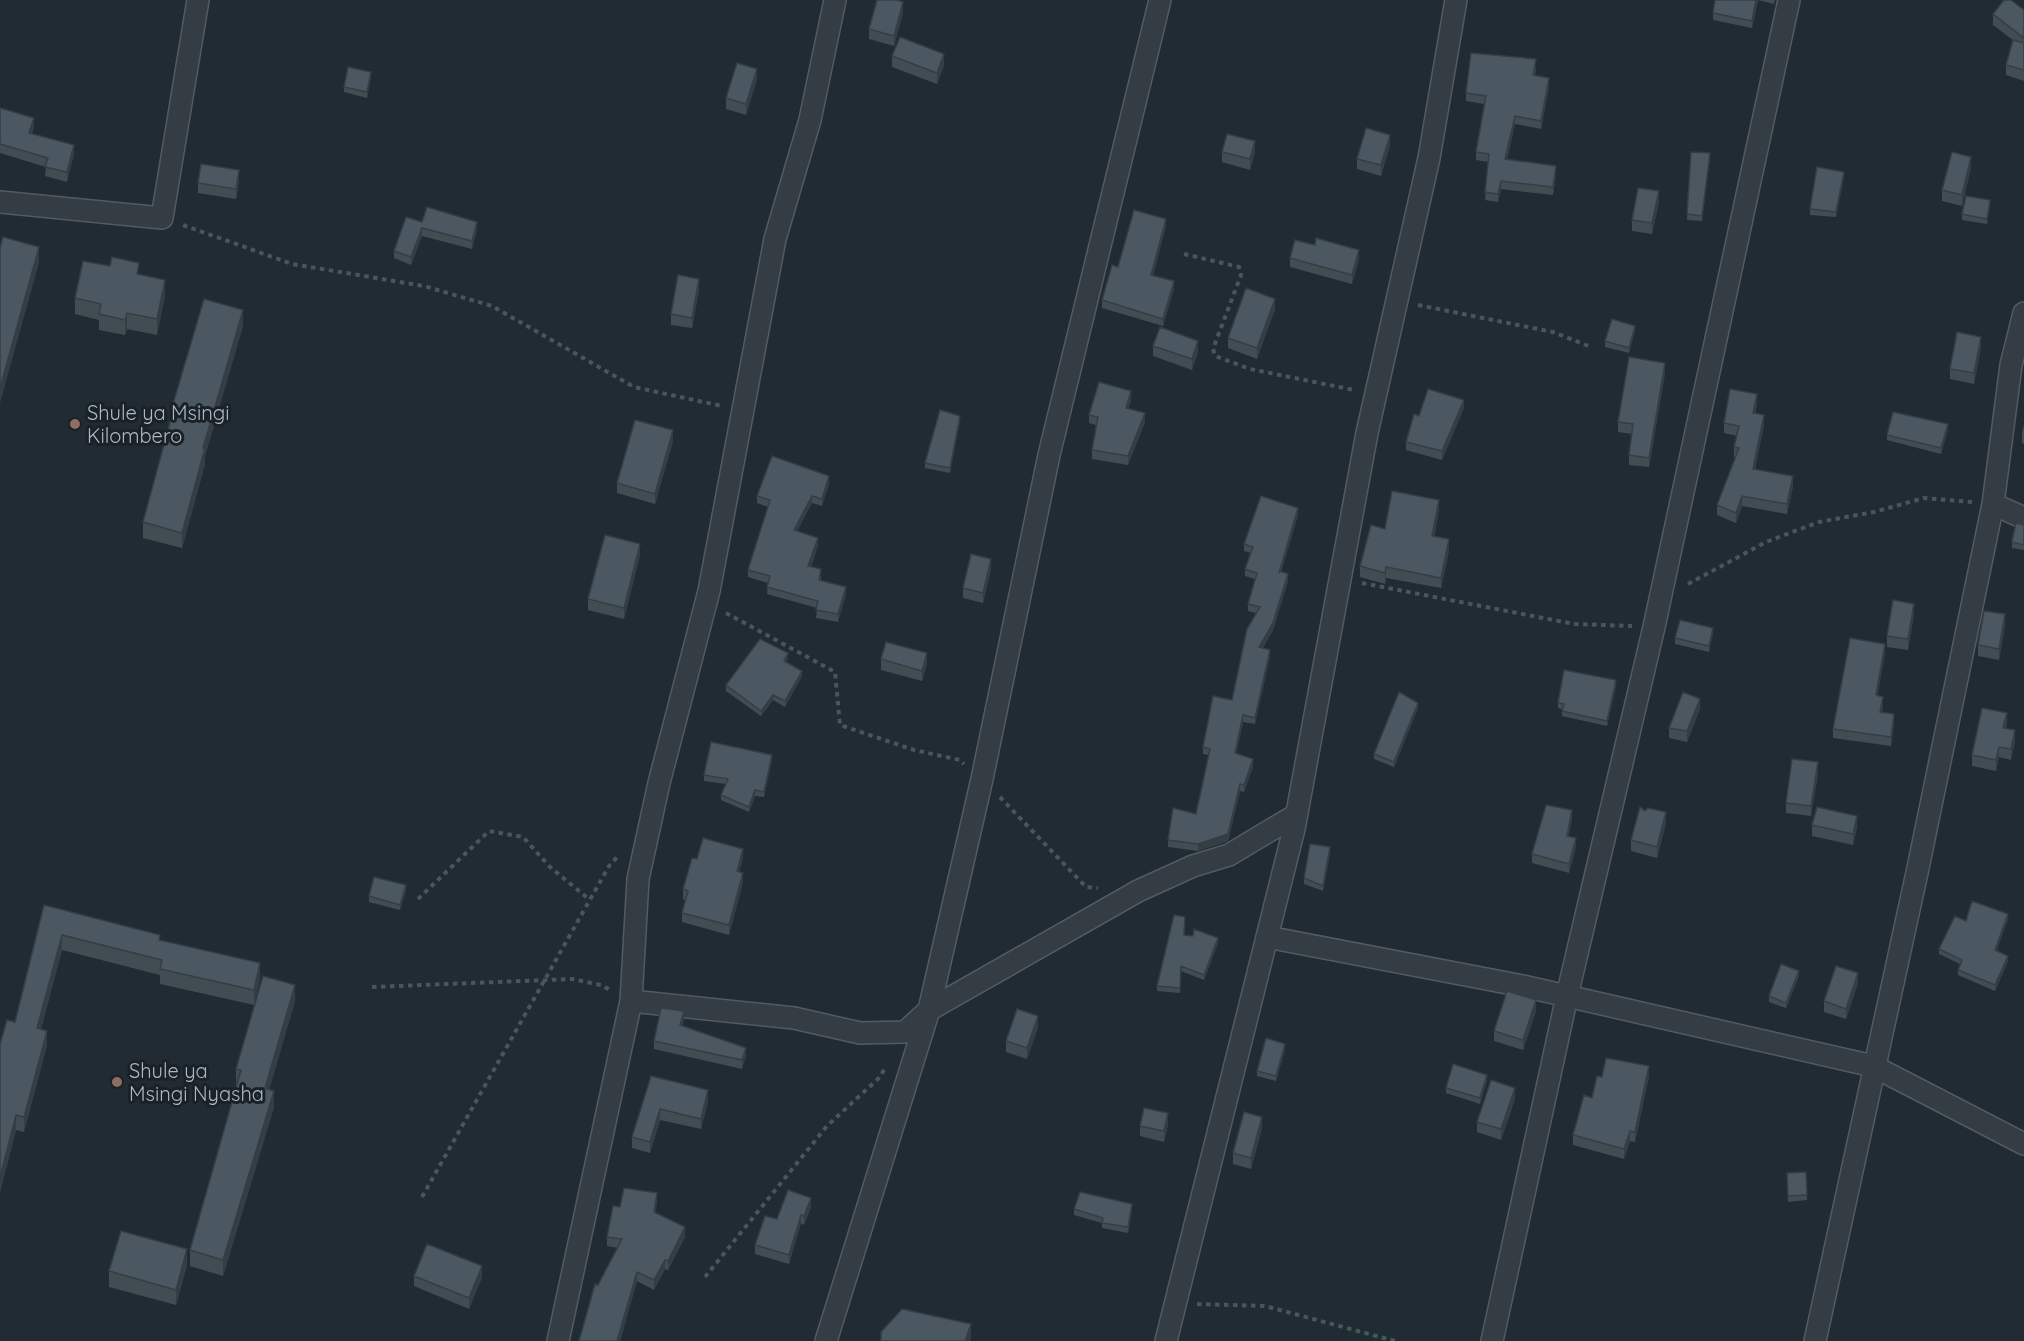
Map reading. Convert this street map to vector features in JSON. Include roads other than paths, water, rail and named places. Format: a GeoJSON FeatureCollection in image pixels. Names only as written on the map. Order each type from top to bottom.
{"type":"FeatureCollection","features":[{"type":"Feature","properties":{"kind":"street"},"geometry":{"type":"LineString","coordinates":[[0,202],[162,218],[198,0]]}},
{"type":"Feature","properties":{"kind":"street"},"geometry":{"type":"LineString","coordinates":[[558,1341],[632,1001],[638,879],[709,591],[775,239],[810,120],[836,0]]}},
{"type":"Feature","properties":{"kind":"street"},"geometry":{"type":"LineString","coordinates":[[826,1341],[929,1010],[982,779],[1049,455],[1160,0]]}},
{"type":"Feature","properties":{"kind":"street"},"geometry":{"type":"LineString","coordinates":[[1166,1341],[1296,815],[1375,395],[1429,158],[1456,0]]}},
{"type":"Feature","properties":{"kind":"street"},"geometry":{"type":"LineString","coordinates":[[1492,1341],[1567,996],[1654,627],[1789,0]]}},
{"type":"Feature","properties":{"kind":"street"},"geometry":{"type":"LineString","coordinates":[[1815,1341],[1873,1066],[1918,868],[1993,504],[2011,365],[2024,313]]}},
{"type":"Feature","properties":{"kind":"street"},"geometry":{"type":"LineString","coordinates":[[1993,504],[2024,518]]}},
{"type":"Feature","properties":{"kind":"street"},"geometry":{"type":"LineString","coordinates":[[632,1001],[794,1018],[860,1033],[905,1032],[929,1010],[1138,891],[1193,866],[1228,855],[1296,815]]}},
{"type":"Feature","properties":{"kind":"street"},"geometry":{"type":"LineString","coordinates":[[1267,937],[1567,996],[1873,1066],[2024,1144]]}},
{"type":"Feature","properties":{"kind":"place","name":"Shule ya Msingi Kilombero"},"geometry":{"type":"Point","coordinates":[75,424]}},
{"type":"Feature","properties":{"kind":"place","name":"Shule ya Msingi Nyasha"},"geometry":{"type":"Point","coordinates":[117,1082]}}]}
